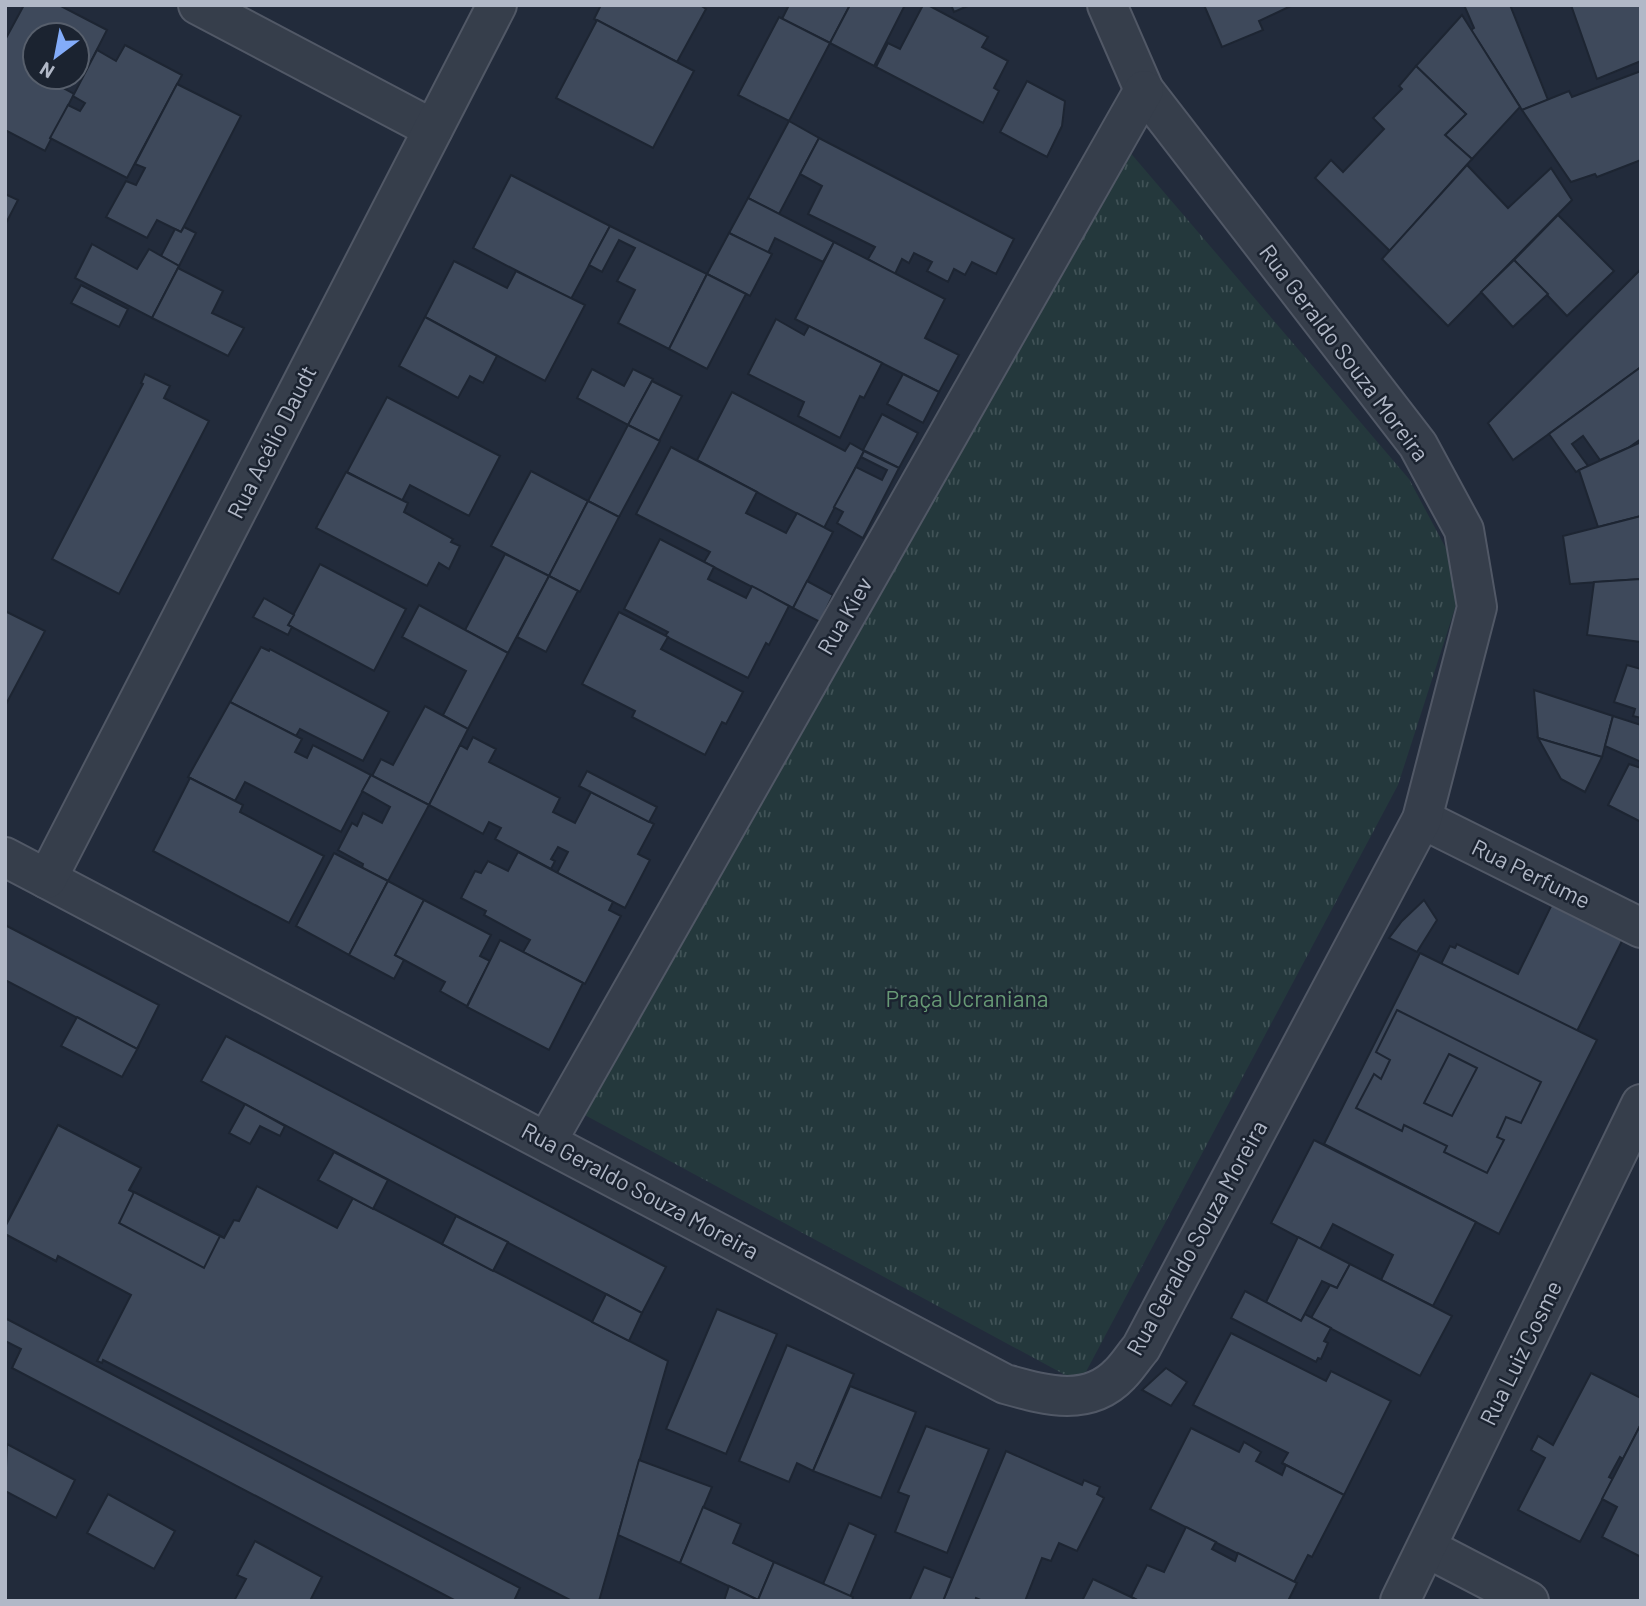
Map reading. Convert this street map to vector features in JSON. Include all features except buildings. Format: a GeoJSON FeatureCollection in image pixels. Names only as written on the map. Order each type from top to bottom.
{"type":"FeatureCollection","features":[{"type":"Feature","properties":{"kind":"street"},"geometry":{"type":"LineString","coordinates":[[198,5],[433,129]]}},
{"type":"Feature","properties":{"kind":"street","name":"Rua Acélio Daudt"},"geometry":{"type":"LineString","coordinates":[[47,879],[496,5]]}},
{"type":"Feature","properties":{"kind":"street","name":"Rua Geraldo Souza Moreira"},"geometry":{"type":"LineString","coordinates":[[5,857],[1005,1384],[1044,1395],[1086,1396],[1119,1376],[1141,1348],[1422,819],[1477,607],[1464,530],[1418,446],[1144,90],[1107,5]]}},
{"type":"Feature","properties":{"kind":"street","name":"Rua Kiev"},"geometry":{"type":"LineString","coordinates":[[547,1141],[1144,90]]}},
{"type":"Feature","properties":{"kind":"street","name":"Rua Perfume"},"geometry":{"type":"LineString","coordinates":[[1422,819],[1641,928]]}},
{"type":"Feature","properties":{"kind":"street","name":"Rua Luiz Cosme"},"geometry":{"type":"LineString","coordinates":[[1401,1601],[1641,1104]]}},
{"type":"Feature","properties":{"kind":"street"},"geometry":{"type":"LineString","coordinates":[[1427,1548],[1529,1601]]}},
{"type":"Feature","properties":{"kind":"green space","name":"Praça Ucraniana"},"geometry":{"type":"Polygon","coordinates":[[[1122,143],[1409,479],[1449,554],[1456,605],[1398,785],[1080,1383],[583,1114],[1122,143]]]}}]}
